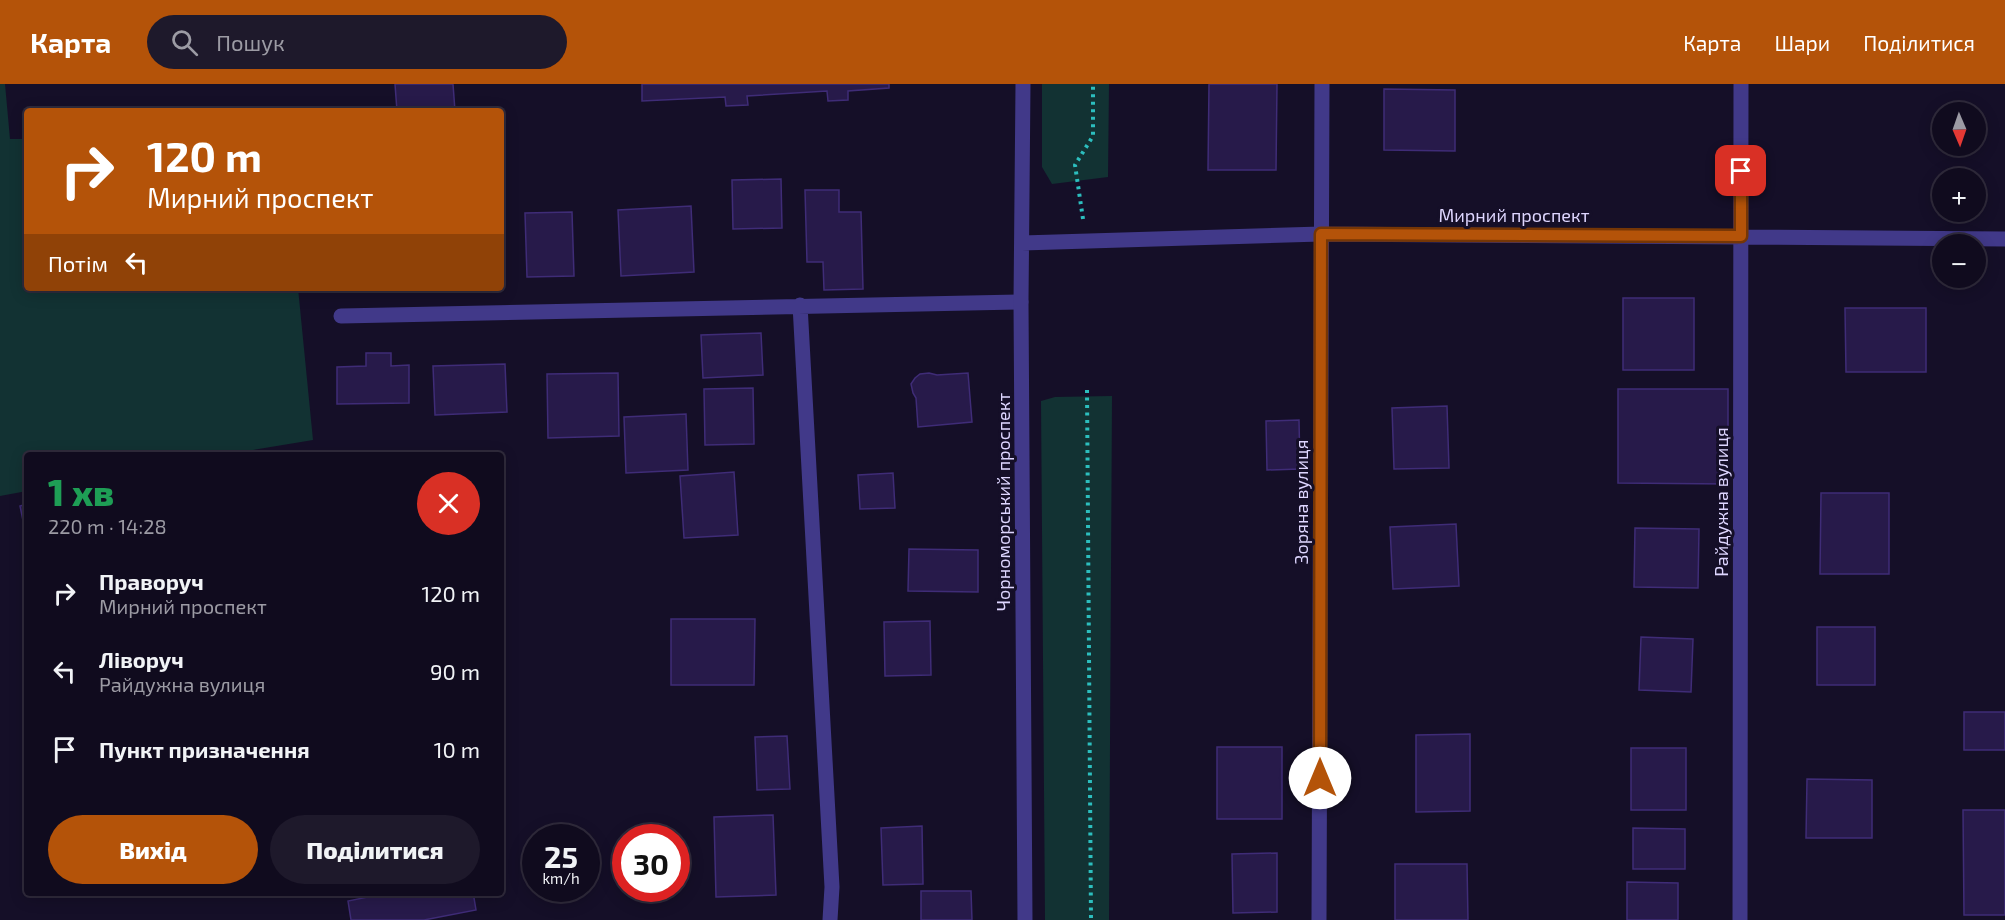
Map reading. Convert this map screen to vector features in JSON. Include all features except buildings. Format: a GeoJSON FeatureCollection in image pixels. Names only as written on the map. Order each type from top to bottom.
{"type":"FeatureCollection","features":[{"type":"Feature","properties":{"kind":"street","name":"Чорноморський проспект"},"geometry":{"type":"LineString","coordinates":[[1023,84],[1021,302],[1025,920]]}},
{"type":"Feature","properties":{"kind":"street","name":"Зоряна вулиця"},"geometry":{"type":"LineString","coordinates":[[1320,920],[1322,84]]}},
{"type":"Feature","properties":{"kind":"street","name":"Райдужна вулиця"},"geometry":{"type":"LineString","coordinates":[[1740,920],[1741,84]]}},
{"type":"Feature","properties":{"kind":"street","name":"Мирний проспект"},"geometry":{"type":"LineString","coordinates":[[1022,243],[1321,234],[2005,238]]}},
{"type":"Feature","properties":{"kind":"street"},"geometry":{"type":"LineString","coordinates":[[341,316],[1021,302]]}},
{"type":"Feature","properties":{"kind":"street"},"geometry":{"type":"LineString","coordinates":[[800,306],[832,886],[830,920]]}},
{"type":"Feature","properties":{"kind":"path"},"geometry":{"type":"LineString","coordinates":[[1086,242],[1075,165],[1093,136],[1093,84]]}},
{"type":"Feature","properties":{"kind":"path"},"geometry":{"type":"LineString","coordinates":[[1087,390],[1091,920]]}},
{"type":"Feature","properties":{"kind":"green space"},"geometry":{"type":"Polygon","coordinates":[[[0,84],[5,84],[10,139],[24,139],[24,291],[298,291],[313,440],[241,452],[24,452],[24,492],[0,496],[0,84]]]}},
{"type":"Feature","properties":{"kind":"green space"},"geometry":{"type":"Polygon","coordinates":[[[1042,84],[1109,84],[1108,177],[1052,184],[1042,167],[1042,84]]]}},
{"type":"Feature","properties":{"kind":"green space"},"geometry":{"type":"Polygon","coordinates":[[[1112,396],[1109,920],[1045,920],[1041,401],[1055,397],[1112,396]]]}},
{"type":"Feature","properties":{"kind":"route"},"geometry":{"type":"LineString","coordinates":[[1320,778],[1321,234],[1741,236],[1741,171]]}}]}
